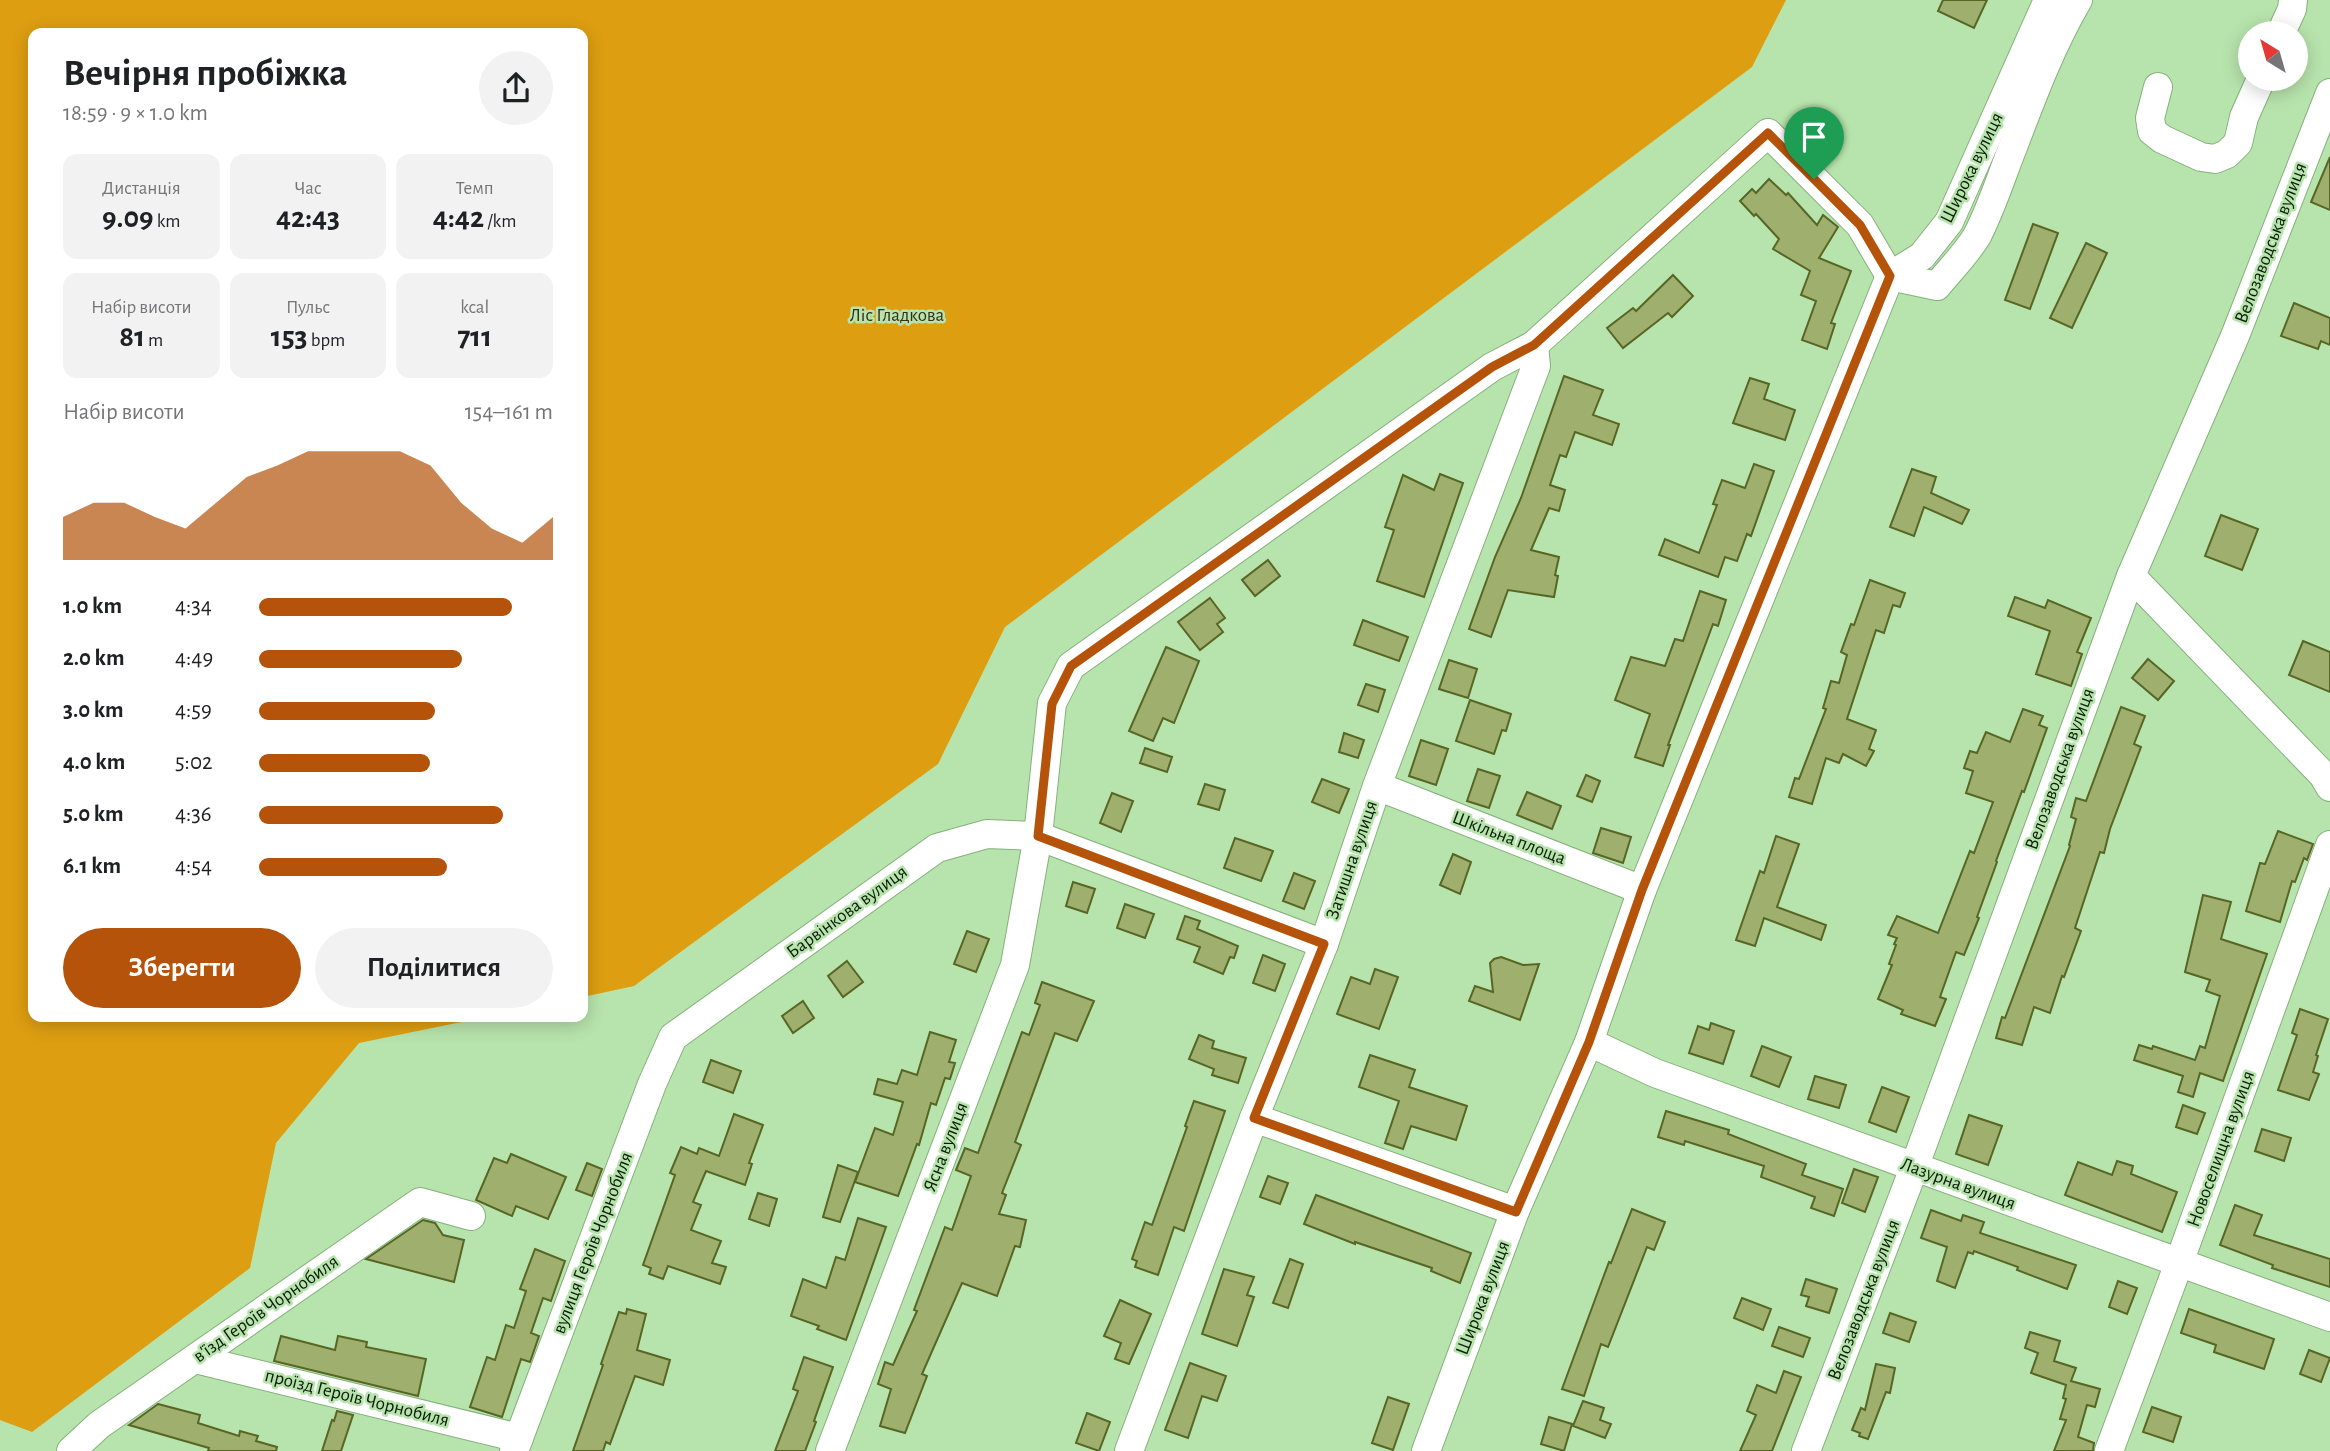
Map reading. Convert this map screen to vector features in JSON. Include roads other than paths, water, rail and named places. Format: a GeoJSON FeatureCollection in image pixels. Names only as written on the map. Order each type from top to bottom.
{"type":"FeatureCollection","features":[{"type":"Feature","properties":{"kind":"street","name":"Широка вулиця"},"geometry":{"type":"LineString","coordinates":[[1426,1451],[1516,1212],[1589,1042],[1642,890],[1890,276],[1922,256],[1949,222],[2048,0]]}},
{"type":"Feature","properties":{"kind":"street"},"geometry":{"type":"LineString","coordinates":[[1890,276],[1937,286],[1975,238],[1995,197],[2038,84],[2065,22],[2078,0]]}},
{"type":"Feature","properties":{"kind":"street"},"geometry":{"type":"LineString","coordinates":[[2286,21],[2293,0]]}},
{"type":"Feature","properties":{"kind":"street"},"geometry":{"type":"LineString","coordinates":[[2158,87],[2150,118],[2152,131],[2162,139],[2201,157],[2215,159],[2227,154],[2238,143],[2244,117],[2256,91]]}},
{"type":"Feature","properties":{"kind":"street","name":"Велозаводська вулиця"},"geometry":{"type":"LineString","coordinates":[[1806,1451],[1914,1168],[2131,576],[2235,336],[2330,93]]}},
{"type":"Feature","properties":{"kind":"street","name":"Ясна вулиця"},"geometry":{"type":"LineString","coordinates":[[830,1451],[1015,965],[1038,836],[1052,704],[1071,666],[1492,367],[1534,345],[1768,133],[1860,225],[1890,276]]}},
{"type":"Feature","properties":{"kind":"street","name":"Затишна вулиця"},"geometry":{"type":"LineString","coordinates":[[1129,1451],[1254,1118],[1324,944],[1377,786],[1536,366],[1534,345]]}},
{"type":"Feature","properties":{"kind":"street"},"geometry":{"type":"LineString","coordinates":[[2131,576],[2323,775],[2330,787]]}},
{"type":"Feature","properties":{"kind":"street","name":"Шкільна площа"},"geometry":{"type":"LineString","coordinates":[[1377,786],[1642,890]]}},
{"type":"Feature","properties":{"kind":"street","name":"Барвінкова вулиця"},"geometry":{"type":"LineString","coordinates":[[673,1037],[937,848],[987,834],[1038,836],[1324,944]]}},
{"type":"Feature","properties":{"kind":"street","name":"Новоселищна вулиця"},"geometry":{"type":"LineString","coordinates":[[2109,1451],[2330,845]]}},
{"type":"Feature","properties":{"kind":"street","name":"вулиця Героїв Чорнобиля"},"geometry":{"type":"LineString","coordinates":[[517,1445],[652,1084],[673,1037]]}},
{"type":"Feature","properties":{"kind":"street","name":"Лазурна вулиця"},"geometry":{"type":"LineString","coordinates":[[1589,1042],[1655,1073],[2330,1317]]}},
{"type":"Feature","properties":{"kind":"street"},"geometry":{"type":"LineString","coordinates":[[1254,1118],[1516,1212]]}},
{"type":"Feature","properties":{"kind":"street","name":"в'їзд Героїв Чорнобиля"},"geometry":{"type":"LineString","coordinates":[[71,1451],[99,1425],[421,1202],[471,1216]]}},
{"type":"Feature","properties":{"kind":"street","name":"проїзд Героїв Чорнобиля"},"geometry":{"type":"LineString","coordinates":[[195,1359],[517,1445]]}},
{"type":"Feature","properties":{"kind":"park label","name":"Ліс Гладкова"},"geometry":{"type":"Point","coordinates":[897,315]}}]}
